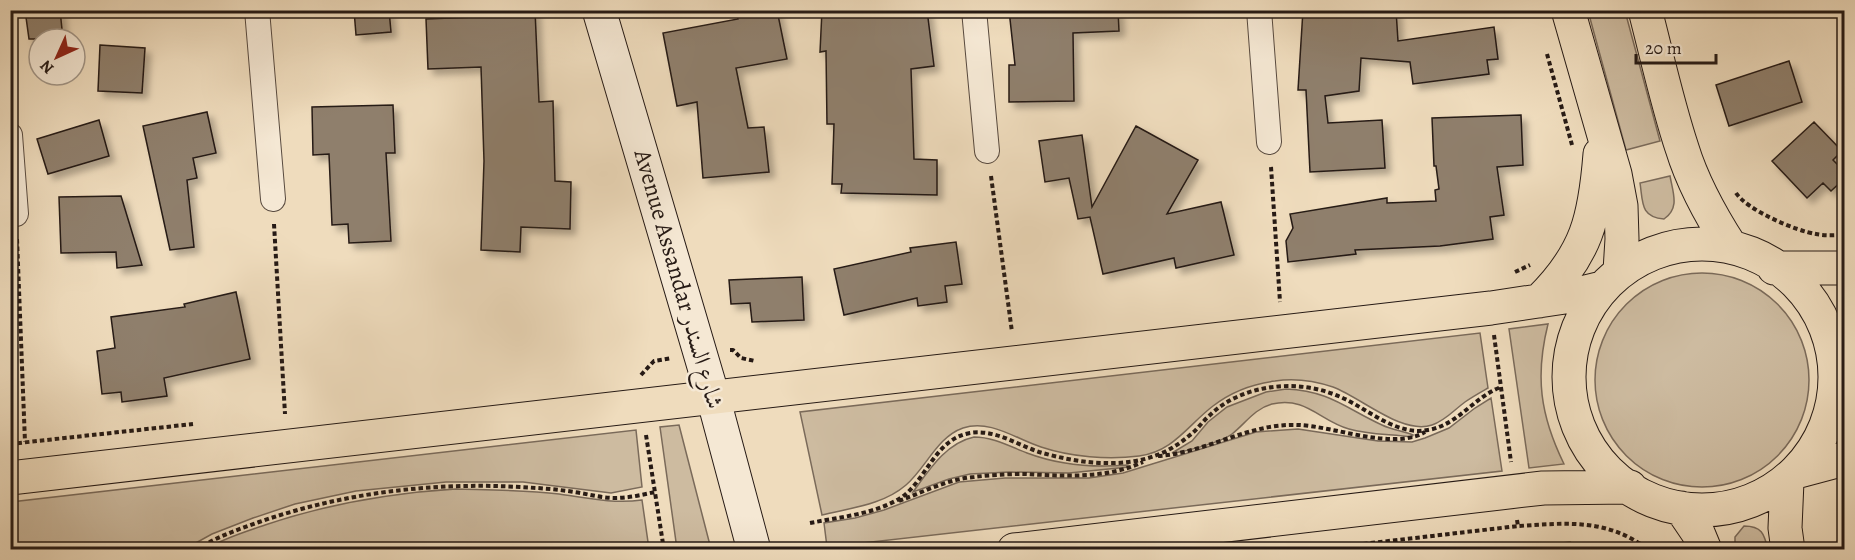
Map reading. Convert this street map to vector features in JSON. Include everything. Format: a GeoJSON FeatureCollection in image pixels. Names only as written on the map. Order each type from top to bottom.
{"type":"FeatureCollection","features":[{"type":"Feature","properties":{"kind":"main road"},"geometry":{"type":"LineString","coordinates":[[1568,10],[1615,174],[1621,206],[1623,239],[1611,279],[1585,311],[1573,337],[1568,365],[1568,394],[1576,422],[1589,447],[1607,470],[1630,487],[1654,500],[1681,508],[1718,510],[1755,500],[1793,476],[1845,459]]}},
{"type":"Feature","properties":{"kind":"main road"},"geometry":{"type":"LineString","coordinates":[[1645,10],[1682,149],[1711,216],[1731,247]]}},
{"type":"Feature","properties":{"kind":"main road"},"geometry":{"type":"LineString","coordinates":[[1539,301],[1564,274],[1582,243],[1589,225],[1598,190],[1603,131]]}},
{"type":"Feature","properties":{"kind":"main road"},"geometry":{"type":"LineString","coordinates":[[10,478],[1491,308],[1565,297],[1611,279],[1645,256],[1672,246],[1701,244],[1731,247],[1753,255],[1805,292],[1826,326],[1837,363],[1835,402],[1822,440],[1793,476],[1785,528],[1788,549]]}},
{"type":"Feature","properties":{"kind":"main road"},"geometry":{"type":"LineString","coordinates":[[1774,268],[1845,268]]}},
{"type":"Feature","properties":{"kind":"main road"},"geometry":{"type":"LineString","coordinates":[[1014,549],[1515,491],[1572,487],[1630,487]]}},
{"type":"Feature","properties":{"kind":"main road"},"geometry":{"type":"LineString","coordinates":[[1681,508],[1698,533],[1705,549]]}},
{"type":"Feature","properties":{"kind":"street"},"geometry":{"type":"LineString","coordinates":[[257,10],[273,199]]}},
{"type":"Feature","properties":{"kind":"street","name":"Avenue Assandar شارع السندر"},"geometry":{"type":"LineString","coordinates":[[599,10],[713,397],[754,549]]}},
{"type":"Feature","properties":{"kind":"street"},"geometry":{"type":"LineString","coordinates":[[974,10],[987,151]]}},
{"type":"Feature","properties":{"kind":"street"},"geometry":{"type":"LineString","coordinates":[[1259,10],[1269,142]]}},
{"type":"Feature","properties":{"kind":"street"},"geometry":{"type":"LineString","coordinates":[[10,135],[16,214]]}},
{"type":"Feature","properties":{"kind":"path"},"geometry":{"type":"LineString","coordinates":[[1544,44],[1575,155]]}},
{"type":"Feature","properties":{"kind":"path"},"geometry":{"type":"LineString","coordinates":[[1269,142],[1280,302]]}},
{"type":"Feature","properties":{"kind":"path"},"geometry":{"type":"LineString","coordinates":[[987,151],[1012,332]]}},
{"type":"Feature","properties":{"kind":"path"},"geometry":{"type":"LineString","coordinates":[[1734,189],[1738,197],[1756,210],[1795,228],[1815,234],[1845,235]]}},
{"type":"Feature","properties":{"kind":"path"},"geometry":{"type":"LineString","coordinates":[[273,199],[285,414]]}},
{"type":"Feature","properties":{"kind":"path"},"geometry":{"type":"LineString","coordinates":[[16,214],[25,442]]}},
{"type":"Feature","properties":{"kind":"path"},"geometry":{"type":"LineString","coordinates":[[810,523],[875,509],[940,484],[971,477],[1024,474],[1064,476],[1124,470],[1181,443],[1224,404],[1249,393],[1282,385],[1322,390],[1344,398],[1396,426],[1408,430],[1429,430]]}},
{"type":"Feature","properties":{"kind":"path"},"geometry":{"type":"LineString","coordinates":[[1154,457],[1188,452],[1248,431],[1281,425],[1314,426],[1362,436],[1402,439],[1420,435],[1452,421],[1483,395],[1501,387]]}},
{"type":"Feature","properties":{"kind":"path"},"geometry":{"type":"LineString","coordinates":[[890,504],[911,488],[946,444],[967,433],[996,434],[1040,452],[1081,460],[1128,463],[1149,459]]}},
{"type":"Feature","properties":{"kind":"path"},"geometry":{"type":"LineString","coordinates":[[196,549],[217,538],[283,514],[352,497],[402,490],[491,485],[552,489],[614,498],[655,492]]}},
{"type":"Feature","properties":{"kind":"path"},"geometry":{"type":"LineString","coordinates":[[1515,491],[1518,526]]}},
{"type":"Feature","properties":{"kind":"path"},"geometry":{"type":"LineString","coordinates":[[1311,549],[1518,526],[1574,523],[1597,525],[1620,532],[1649,549]]}},
{"type":"Feature","properties":{"kind":"path"},"geometry":{"type":"LineString","coordinates":[[1834,549],[1845,531]]}},
{"type":"Feature","properties":{"kind":"shaded area"},"geometry":{"type":"Polygon","coordinates":[[[1588,11],[1625,11],[1660,141],[1626,150],[1588,11]]]}},
{"type":"Feature","properties":{"kind":"shaded area"},"geometry":{"type":"Polygon","coordinates":[[[1670,176],[1674,205],[1664,219],[1656,218],[1644,207],[1640,183],[1670,176]]]}},
{"type":"Feature","properties":{"kind":"shaded area"},"geometry":{"type":"Polygon","coordinates":[[[1691,273],[1713,273],[1743,281],[1762,291],[1778,304],[1791,320],[1801,339],[1809,369],[1809,391],[1801,421],[1791,440],[1778,456],[1762,469],[1733,483],[1713,487],[1691,487],[1671,483],[1651,474],[1634,463],[1619,448],[1599,411],[1595,391],[1595,369],[1599,349],[1608,329],[1619,312],[1634,297],[1671,277],[1691,273]]]}},
{"type":"Feature","properties":{"kind":"shaded area"},"geometry":{"type":"Polygon","coordinates":[[[1548,324],[1542,361],[1542,395],[1550,429],[1564,464],[1529,468],[1509,329],[1548,324]]]}},
{"type":"Feature","properties":{"kind":"shaded area"},"geometry":{"type":"Polygon","coordinates":[[[1480,333],[1488,388],[1432,425],[1420,427],[1408,425],[1326,385],[1297,380],[1275,381],[1258,384],[1234,393],[1204,413],[1171,443],[1139,456],[1102,458],[1077,455],[1041,447],[993,428],[973,426],[963,428],[946,438],[913,478],[897,492],[866,505],[822,515],[800,412],[1480,333]]]}},
{"type":"Feature","properties":{"kind":"shaded area"},"geometry":{"type":"Polygon","coordinates":[[[1286,389],[1301,390],[1326,397],[1386,427],[1413,435],[1412,437],[1357,431],[1339,425],[1304,406],[1284,402],[1260,409],[1232,434],[1220,440],[1194,449],[1172,453],[1192,441],[1208,422],[1227,407],[1266,392],[1286,389]]]}},
{"type":"Feature","properties":{"kind":"shaded area"},"geometry":{"type":"Polygon","coordinates":[[[1491,398],[1502,471],[827,547],[824,523],[884,510],[959,482],[1005,478],[1089,478],[1123,473],[1256,432],[1298,429],[1378,441],[1412,442],[1449,428],[1491,398]]]}},
{"type":"Feature","properties":{"kind":"shaded area"},"geometry":{"type":"Polygon","coordinates":[[[679,425],[711,549],[677,549],[660,427],[679,425]]]}},
{"type":"Feature","properties":{"kind":"shaded area"},"geometry":{"type":"Polygon","coordinates":[[[636,430],[642,487],[611,493],[523,482],[446,482],[356,491],[295,504],[212,534],[185,549],[11,549],[11,502],[636,430]]]}},
{"type":"Feature","properties":{"kind":"shaded area"},"geometry":{"type":"Polygon","coordinates":[[[974,437],[994,440],[1039,457],[1064,463],[1090,466],[1128,465],[1128,467],[1069,473],[970,474],[913,492],[939,458],[955,445],[974,437]]]}},
{"type":"Feature","properties":{"kind":"shaded area"},"geometry":{"type":"Polygon","coordinates":[[[456,489],[559,494],[610,501],[642,500],[649,549],[206,549],[242,533],[336,505],[407,493],[456,489]]]}},
{"type":"Feature","properties":{"kind":"shaded area"},"geometry":{"type":"Polygon","coordinates":[[[1744,526],[1758,529],[1768,549],[1735,549],[1735,537],[1744,526]]]}},
{"type":"Feature","properties":{"kind":"shaded area"},"geometry":{"type":"Polygon","coordinates":[[[1570,542],[1581,549],[1510,549],[1570,542]]]}},
{"type":"Feature","properties":{"kind":"building"},"geometry":{"type":"Polygon","coordinates":[[[25,10],[60,10],[62,27],[27,27],[25,10]]]}},
{"type":"Feature","properties":{"kind":"building"},"geometry":{"type":"Polygon","coordinates":[[[354,10],[389,10],[391,32],[356,35],[354,10]]]}},
{"type":"Feature","properties":{"kind":"building"},"geometry":{"type":"Polygon","coordinates":[[[498,10],[535,10],[539,102],[553,101],[555,181],[571,182],[570,229],[521,227],[520,252],[481,250],[484,161],[481,67],[428,69],[426,19],[499,16],[498,10]]]}},
{"type":"Feature","properties":{"kind":"building"},"geometry":{"type":"Polygon","coordinates":[[[736,10],[777,10],[787,59],[736,68],[748,128],[764,127],[769,172],[703,178],[697,102],[677,106],[663,33],[738,19],[736,10]]]}},
{"type":"Feature","properties":{"kind":"building"},"geometry":{"type":"Polygon","coordinates":[[[822,10],[927,10],[934,66],[911,69],[914,159],[937,160],[937,195],[841,193],[842,184],[832,184],[834,124],[827,124],[826,51],[820,52],[822,10]]]}},
{"type":"Feature","properties":{"kind":"building"},"geometry":{"type":"Polygon","coordinates":[[[1009,10],[1118,10],[1119,31],[1073,33],[1074,101],[1009,102],[1009,65],[1015,65],[1009,10]]]}},
{"type":"Feature","properties":{"kind":"building"},"geometry":{"type":"Polygon","coordinates":[[[1303,10],[1396,10],[1398,41],[1494,27],[1498,59],[1487,60],[1489,74],[1413,84],[1410,62],[1361,58],[1359,91],[1325,96],[1328,123],[1382,120],[1385,168],[1310,172],[1306,90],[1298,90],[1303,10]]]}},
{"type":"Feature","properties":{"kind":"building"},"geometry":{"type":"Polygon","coordinates":[[[100,45],[145,48],[142,93],[98,91],[100,45]]]}},
{"type":"Feature","properties":{"kind":"building"},"geometry":{"type":"Polygon","coordinates":[[[1789,61],[1802,102],[1729,126],[1716,85],[1789,61]]]}},
{"type":"Feature","properties":{"kind":"building"},"geometry":{"type":"Polygon","coordinates":[[[393,105],[395,153],[386,153],[391,241],[349,243],[348,224],[332,225],[329,154],[313,155],[312,107],[393,105]]]}},
{"type":"Feature","properties":{"kind":"building"},"geometry":{"type":"Polygon","coordinates":[[[207,112],[216,153],[193,158],[197,178],[187,180],[194,247],[170,250],[143,126],[207,112]]]}},
{"type":"Feature","properties":{"kind":"building"},"geometry":{"type":"Polygon","coordinates":[[[1521,115],[1523,165],[1497,167],[1504,215],[1490,217],[1493,239],[1440,246],[1355,250],[1356,254],[1288,262],[1286,241],[1293,228],[1290,214],[1387,198],[1387,203],[1436,201],[1435,190],[1439,189],[1436,166],[1434,166],[1432,118],[1521,115]]]}},
{"type":"Feature","properties":{"kind":"building"},"geometry":{"type":"Polygon","coordinates":[[[99,120],[109,156],[48,174],[37,139],[99,120]]]}},
{"type":"Feature","properties":{"kind":"building"},"geometry":{"type":"Polygon","coordinates":[[[1814,122],[1842,151],[1833,160],[1845,172],[1845,178],[1831,191],[1823,183],[1807,198],[1772,161],[1814,122]]]}},
{"type":"Feature","properties":{"kind":"building"},"geometry":{"type":"Polygon","coordinates":[[[1136,126],[1198,160],[1167,214],[1221,202],[1234,255],[1176,268],[1174,258],[1103,274],[1090,217],[1078,219],[1069,178],[1045,182],[1039,141],[1082,135],[1092,207],[1136,126]]]}},
{"type":"Feature","properties":{"kind":"building"},"geometry":{"type":"Polygon","coordinates":[[[121,196],[142,265],[117,268],[116,252],[61,253],[59,197],[121,196]]]}},
{"type":"Feature","properties":{"kind":"building"},"geometry":{"type":"Polygon","coordinates":[[[956,242],[962,284],[945,286],[947,302],[918,306],[917,298],[844,315],[834,269],[911,252],[910,248],[956,242]]]}},
{"type":"Feature","properties":{"kind":"building"},"geometry":{"type":"Polygon","coordinates":[[[802,277],[804,320],[752,322],[750,303],[731,304],[729,280],[802,277]]]}},
{"type":"Feature","properties":{"kind":"building"},"geometry":{"type":"Polygon","coordinates":[[[236,292],[250,359],[164,378],[167,396],[122,402],[121,392],[102,394],[97,351],[115,348],[111,317],[185,307],[184,304],[236,292]]]}}]}
